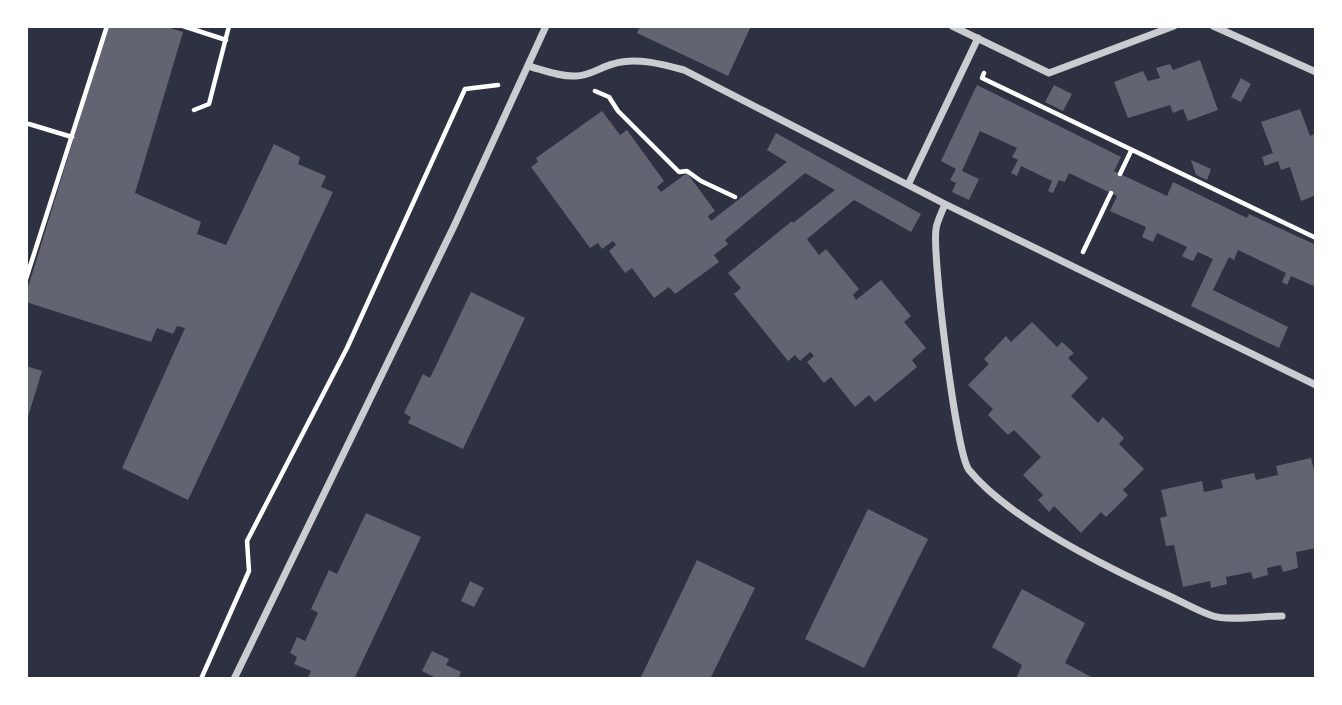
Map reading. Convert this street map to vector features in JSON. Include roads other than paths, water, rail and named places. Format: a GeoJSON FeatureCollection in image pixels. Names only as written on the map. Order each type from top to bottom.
{"type":"FeatureCollection","features":[{"type":"Feature","properties":{"kind":"street"},"geometry":{"type":"LineString","coordinates":[[234,679],[449,236],[546,26]]}},
{"type":"Feature","properties":{"kind":"street"},"geometry":{"type":"LineString","coordinates":[[952,26],[1049,73],[1174,26]]}},
{"type":"Feature","properties":{"kind":"street"},"geometry":{"type":"LineString","coordinates":[[1213,26],[1316,72]]}},
{"type":"Feature","properties":{"kind":"street"},"geometry":{"type":"LineString","coordinates":[[908,185],[978,38]]}},
{"type":"Feature","properties":{"kind":"street"},"geometry":{"type":"LineString","coordinates":[[528,66],[566,76],[580,76],[615,63],[631,61],[684,70],[944,204],[1316,385]]}},
{"type":"Feature","properties":{"kind":"street"},"geometry":{"type":"LineString","coordinates":[[944,204],[936,228],[936,257],[955,417],[967,468],[996,496],[1035,524],[1086,555],[1146,585],[1215,617],[1282,616]]}}]}
